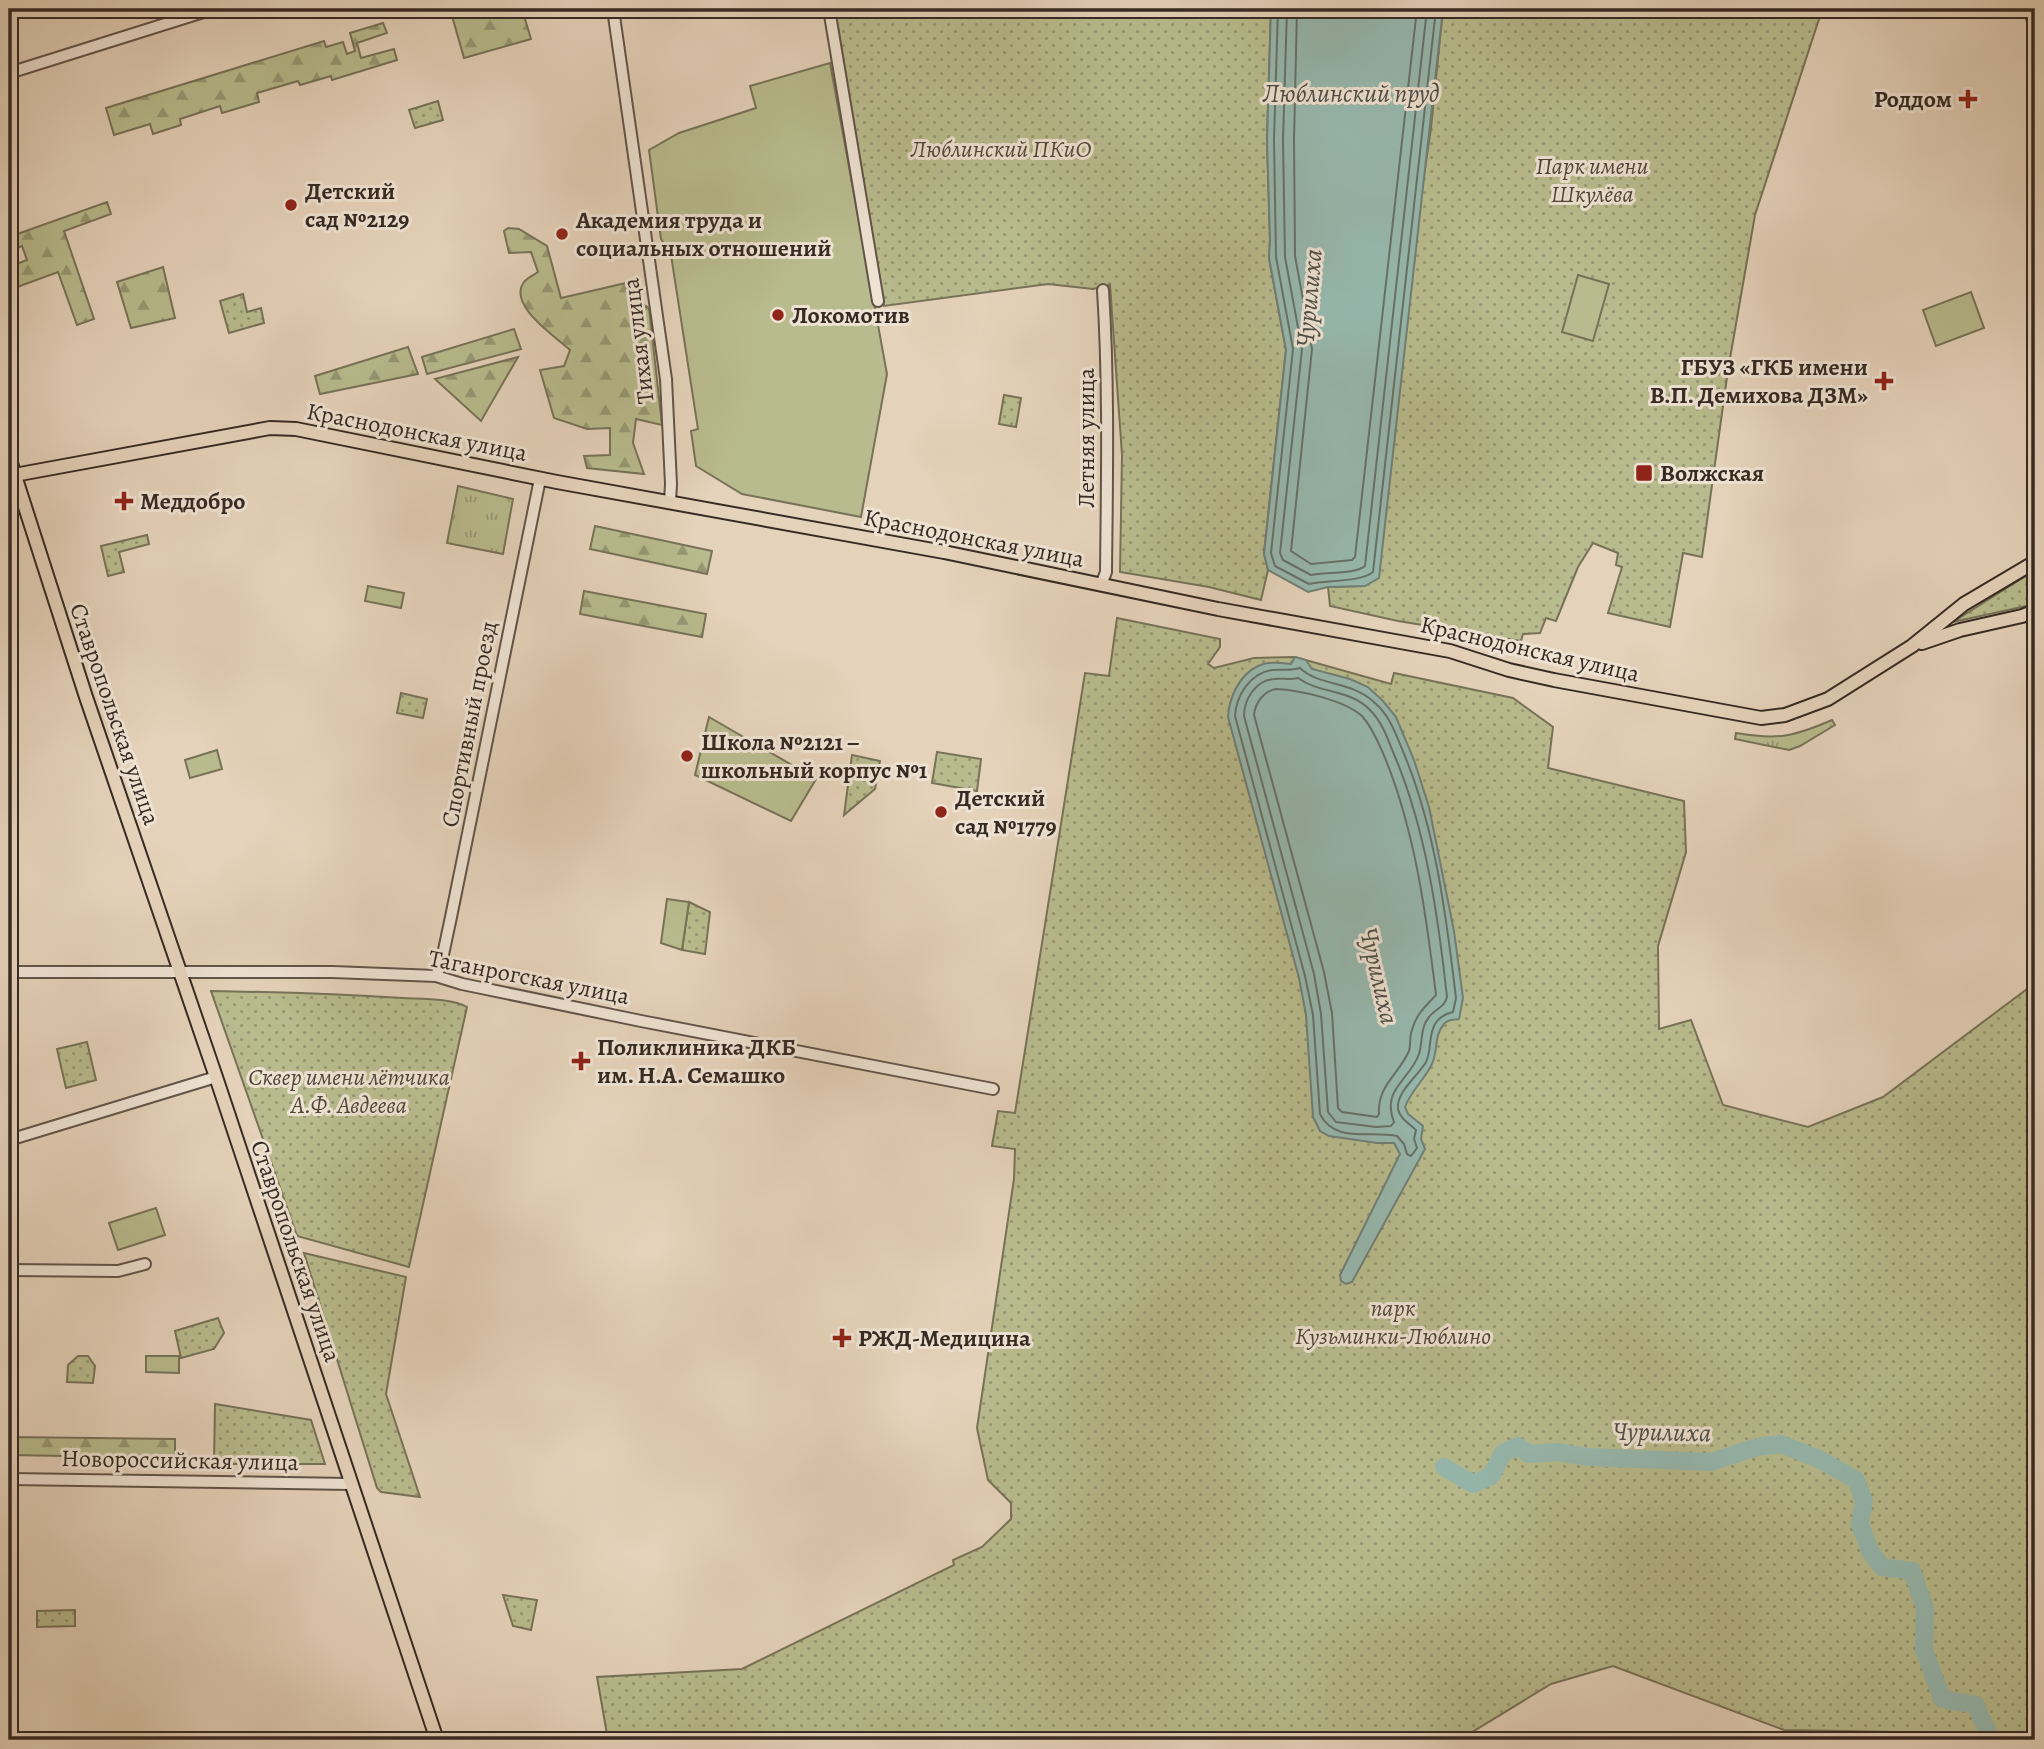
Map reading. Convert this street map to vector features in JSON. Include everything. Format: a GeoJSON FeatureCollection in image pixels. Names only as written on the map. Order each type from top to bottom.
{"type":"FeatureCollection","features":[{"type":"Feature","properties":{"kind":"main road","name":"Краснодонская улица"},"geometry":{"type":"LineString","coordinates":[[12,475],[283,428],[540,479],[944,552],[1101,585],[1450,651],[1509,670],[1545,678],[1761,718],[1786,715],[1811,707],[1912,646]]}},
{"type":"Feature","properties":{"kind":"main road","name":"Ставропольская улица"},"geometry":{"type":"LineString","coordinates":[[9,457],[12,475],[86,697],[437,1740]]}},
{"type":"Feature","properties":{"kind":"main road"},"geometry":{"type":"LineString","coordinates":[[1912,646],[1964,604],[2035,562]]}},
{"type":"Feature","properties":{"kind":"main road"},"geometry":{"type":"LineString","coordinates":[[1912,646],[1959,630],[2022,617],[2035,611]]}},
{"type":"Feature","properties":{"kind":"street"},"geometry":{"type":"LineString","coordinates":[[9,73],[213,9]]}},
{"type":"Feature","properties":{"kind":"street","name":"Тихая улица"},"geometry":{"type":"LineString","coordinates":[[613,9],[666,379],[670,502]]}},
{"type":"Feature","properties":{"kind":"street"},"geometry":{"type":"LineString","coordinates":[[829,9],[878,301]]}},
{"type":"Feature","properties":{"kind":"street"},"geometry":{"type":"LineString","coordinates":[[2029,9],[2035,27]]}},
{"type":"Feature","properties":{"kind":"street","name":"Летняя улица"},"geometry":{"type":"LineString","coordinates":[[1101,585],[1106,572],[1107,496],[1107,362],[1102,290]]}},
{"type":"Feature","properties":{"kind":"street","name":"Спортивный проезд"},"geometry":{"type":"LineString","coordinates":[[436,976],[451,917],[540,479]]}},
{"type":"Feature","properties":{"kind":"street","name":"Таганрогская улица"},"geometry":{"type":"LineString","coordinates":[[9,972],[333,972],[436,976],[462,984],[641,1021],[993,1089]]}},
{"type":"Feature","properties":{"kind":"street"},"geometry":{"type":"LineString","coordinates":[[9,1140],[216,1077]]}},
{"type":"Feature","properties":{"kind":"street"},"geometry":{"type":"LineString","coordinates":[[9,1270],[118,1270],[145,1264]]}},
{"type":"Feature","properties":{"kind":"street","name":"Новороссийская улица"},"geometry":{"type":"LineString","coordinates":[[9,1479],[351,1484]]}},
{"type":"Feature","properties":{"kind":"green space"},"geometry":{"type":"Polygon","coordinates":[[[450,9],[522,9],[531,39],[464,58],[450,9]]]}},
{"type":"Feature","properties":{"kind":"green space","name":"Люблинский ПКиО"},"geometry":{"type":"Polygon","coordinates":[[[835,9],[1271,9],[1267,140],[1269,258],[1286,350],[1264,553],[1268,570],[1261,600],[1209,587],[1120,572],[1122,455],[1110,285],[1093,289],[1048,284],[884,306],[835,9]]]}},
{"type":"Feature","properties":{"kind":"green space","name":"Парк имени Шкулёва"},"geometry":{"type":"Polygon","coordinates":[[[1443,9],[1808,9],[1820,16],[1755,215],[1728,370],[1702,557],[1683,553],[1670,627],[1608,613],[1622,567],[1616,565],[1618,553],[1593,543],[1578,567],[1556,621],[1546,618],[1540,633],[1523,634],[1521,641],[1398,621],[1330,606],[1328,587],[1364,586],[1431,128],[1443,9]]]}},
{"type":"Feature","properties":{"kind":"green space"},"geometry":{"type":"Polygon","coordinates":[[[383,23],[387,33],[357,43],[361,58],[394,49],[397,60],[332,80],[331,76],[300,85],[298,81],[257,93],[259,102],[222,113],[220,106],[180,119],[181,125],[153,134],[150,124],[114,135],[106,108],[324,41],[326,47],[343,42],[347,54],[355,51],[350,33],[383,23]]]}},
{"type":"Feature","properties":{"kind":"green space","name":"Локомотив"},"geometry":{"type":"Polygon","coordinates":[[[830,63],[887,374],[861,517],[742,494],[696,466],[691,431],[698,429],[671,255],[661,239],[649,150],[679,133],[756,108],[750,86],[830,63]]]}},
{"type":"Feature","properties":{"kind":"green space"},"geometry":{"type":"Polygon","coordinates":[[[438,101],[443,120],[415,128],[409,110],[438,101]]]}},
{"type":"Feature","properties":{"kind":"green space"},"geometry":{"type":"Polygon","coordinates":[[[107,202],[111,214],[64,231],[94,319],[77,325],[58,272],[9,290],[9,267],[27,260],[22,246],[9,251],[9,237],[107,202]]]}},
{"type":"Feature","properties":{"kind":"green space"},"geometry":{"type":"Polygon","coordinates":[[[508,228],[519,229],[547,246],[561,298],[626,283],[629,297],[649,308],[662,425],[636,419],[633,443],[644,474],[587,468],[584,456],[610,455],[610,428],[587,429],[554,418],[540,370],[564,366],[570,350],[527,310],[520,291],[524,282],[538,272],[531,252],[509,253],[504,231],[508,228]]]}},
{"type":"Feature","properties":{"kind":"green space"},"geometry":{"type":"Polygon","coordinates":[[[163,267],[175,318],[131,328],[117,282],[163,267]]]}},
{"type":"Feature","properties":{"kind":"green space"},"geometry":{"type":"Polygon","coordinates":[[[1578,275],[1609,284],[1593,341],[1562,332],[1578,275]]]}},
{"type":"Feature","properties":{"kind":"green space"},"geometry":{"type":"Polygon","coordinates":[[[1971,292],[1984,328],[1936,346],[1923,310],[1971,292]]]}},
{"type":"Feature","properties":{"kind":"green space"},"geometry":{"type":"Polygon","coordinates":[[[243,294],[247,312],[261,308],[264,323],[229,333],[220,301],[243,294]]]}},
{"type":"Feature","properties":{"kind":"green space"},"geometry":{"type":"Polygon","coordinates":[[[514,329],[521,349],[427,374],[422,357],[514,329]]]}},
{"type":"Feature","properties":{"kind":"green space"},"geometry":{"type":"Polygon","coordinates":[[[408,347],[418,374],[320,394],[315,376],[408,347]]]}},
{"type":"Feature","properties":{"kind":"green space"},"geometry":{"type":"Polygon","coordinates":[[[518,357],[481,421],[435,379],[518,357]]]}},
{"type":"Feature","properties":{"kind":"green space"},"geometry":{"type":"Polygon","coordinates":[[[1004,395],[1021,398],[1016,427],[999,424],[1004,395]]]}},
{"type":"Feature","properties":{"kind":"green space"},"geometry":{"type":"Polygon","coordinates":[[[458,486],[513,499],[503,554],[447,543],[458,486]]]}},
{"type":"Feature","properties":{"kind":"green space"},"geometry":{"type":"Polygon","coordinates":[[[595,526],[712,551],[707,574],[590,549],[595,526]]]}},
{"type":"Feature","properties":{"kind":"green space"},"geometry":{"type":"Polygon","coordinates":[[[147,535],[149,544],[119,552],[124,572],[108,576],[101,546],[147,535]]]}},
{"type":"Feature","properties":{"kind":"green space"},"geometry":{"type":"Polygon","coordinates":[[[2035,570],[2035,604],[1953,622],[2035,570]]]}},
{"type":"Feature","properties":{"kind":"green space"},"geometry":{"type":"Polygon","coordinates":[[[368,586],[404,593],[401,608],[365,601],[368,586]]]}},
{"type":"Feature","properties":{"kind":"green space"},"geometry":{"type":"Polygon","coordinates":[[[584,591],[706,614],[702,637],[580,614],[584,591]]]}},
{"type":"Feature","properties":{"kind":"green space","name":"парк Кузьминки-Люблино"},"geometry":{"type":"Polygon","coordinates":[[[1117,618],[1220,639],[1220,647],[1208,664],[1214,668],[1254,658],[1295,657],[1391,684],[1394,673],[1513,698],[1553,727],[1548,768],[1684,801],[1686,852],[1658,946],[1659,1029],[1691,1020],[1723,1105],[1808,1127],[1883,1097],[2035,983],[2035,1740],[1897,1740],[1897,1732],[1784,1730],[1613,1666],[1551,1684],[1459,1740],[608,1740],[597,1677],[742,1669],[954,1565],[953,1560],[982,1547],[1011,1519],[1011,1503],[988,1480],[977,1428],[1014,1179],[1015,1149],[992,1146],[998,1111],[1015,1113],[1085,673],[1109,676],[1117,618]]]}},
{"type":"Feature","properties":{"kind":"green space"},"geometry":{"type":"Polygon","coordinates":[[[401,693],[427,699],[423,718],[397,713],[401,693]]]}},
{"type":"Feature","properties":{"kind":"green space"},"geometry":{"type":"Polygon","coordinates":[[[709,717],[816,779],[791,821],[695,775],[709,717]]]}},
{"type":"Feature","properties":{"kind":"green space"},"geometry":{"type":"Polygon","coordinates":[[[1832,720],[1835,725],[1789,750],[1735,739],[1736,733],[1785,736],[1832,720]]]}},
{"type":"Feature","properties":{"kind":"green space"},"geometry":{"type":"Polygon","coordinates":[[[217,750],[222,769],[190,778],[185,760],[217,750]]]}},
{"type":"Feature","properties":{"kind":"green space"},"geometry":{"type":"Polygon","coordinates":[[[937,752],[981,759],[977,791],[932,783],[937,752]]]}},
{"type":"Feature","properties":{"kind":"green space"},"geometry":{"type":"Polygon","coordinates":[[[852,755],[880,761],[875,789],[844,815],[852,755]]]}},
{"type":"Feature","properties":{"kind":"green space"},"geometry":{"type":"Polygon","coordinates":[[[667,899],[689,902],[682,950],[661,943],[667,899]]]}},
{"type":"Feature","properties":{"kind":"green space"},"geometry":{"type":"Polygon","coordinates":[[[689,902],[710,912],[705,954],[682,950],[689,902]]]}},
{"type":"Feature","properties":{"kind":"green space","name":"Сквер имени лётчика А.Ф. Авдеева"},"geometry":{"type":"Polygon","coordinates":[[[211,991],[427,999],[453,1002],[467,1007],[409,1267],[297,1236],[211,991]]]}},
{"type":"Feature","properties":{"kind":"green space"},"geometry":{"type":"Polygon","coordinates":[[[87,1042],[96,1080],[66,1088],[57,1049],[87,1042]]]}},
{"type":"Feature","properties":{"kind":"green space"},"geometry":{"type":"Polygon","coordinates":[[[156,1208],[165,1235],[118,1250],[109,1223],[156,1208]]]}},
{"type":"Feature","properties":{"kind":"green space"},"geometry":{"type":"Polygon","coordinates":[[[304,1253],[406,1277],[386,1394],[420,1497],[381,1492],[377,1488],[304,1253]]]}},
{"type":"Feature","properties":{"kind":"green space"},"geometry":{"type":"Polygon","coordinates":[[[218,1318],[224,1333],[214,1349],[181,1358],[175,1331],[218,1318]]]}},
{"type":"Feature","properties":{"kind":"green space"},"geometry":{"type":"Polygon","coordinates":[[[78,1356],[88,1356],[95,1366],[93,1383],[67,1382],[68,1365],[78,1356]]]}},
{"type":"Feature","properties":{"kind":"green space"},"geometry":{"type":"Polygon","coordinates":[[[146,1356],[179,1356],[179,1373],[146,1372],[146,1356]]]}},
{"type":"Feature","properties":{"kind":"green space"},"geometry":{"type":"Polygon","coordinates":[[[215,1404],[311,1420],[325,1464],[214,1464],[215,1404]]]}},
{"type":"Feature","properties":{"kind":"green space"},"geometry":{"type":"Polygon","coordinates":[[[9,1437],[175,1439],[175,1458],[9,1455],[9,1437]]]}},
{"type":"Feature","properties":{"kind":"green space"},"geometry":{"type":"Polygon","coordinates":[[[503,1595],[537,1600],[531,1630],[513,1626],[503,1595]]]}},
{"type":"Feature","properties":{"kind":"green space"},"geometry":{"type":"Polygon","coordinates":[[[75,1610],[75,1626],[37,1627],[37,1611],[75,1610]]]}},
{"type":"Feature","properties":{"kind":"water","name":"Люблинский пруд"},"geometry":{"type":"Polygon","coordinates":[[[1271,9],[1443,9],[1379,578],[1365,586],[1328,587],[1308,592],[1268,570],[1264,554],[1286,350],[1269,258],[1267,140],[1271,9]]]}},
{"type":"Feature","properties":{"kind":"water"},"geometry":{"type":"Polygon","coordinates":[[[1295,657],[1306,660],[1312,669],[1350,679],[1368,687],[1396,717],[1429,807],[1454,931],[1463,998],[1459,1019],[1444,1024],[1437,1039],[1431,1066],[1405,1107],[1408,1114],[1423,1126],[1421,1139],[1425,1149],[1352,1282],[1346,1284],[1341,1281],[1340,1275],[1400,1154],[1394,1143],[1329,1136],[1320,1131],[1313,1117],[1306,1015],[1299,978],[1228,717],[1230,702],[1245,675],[1266,663],[1291,664],[1295,657]]]}},
{"type":"Feature","properties":{"kind":"waterway","name":"Чурилиха"},"geometry":{"type":"LineString","coordinates":[[1444,1467],[1473,1484],[1491,1476],[1503,1453],[1518,1446],[1529,1454],[1557,1452],[1588,1457],[1711,1462],[1757,1447],[1781,1444],[1819,1459],[1856,1480],[1864,1501],[1860,1524],[1870,1551],[1882,1567],[1912,1571],[1925,1608],[1924,1650],[1942,1699],[1976,1705],[1991,1740]]}},
{"type":"Feature","properties":{"kind":"place","name":"Роддом"},"geometry":{"type":"Point","coordinates":[1968,99]}},
{"type":"Feature","properties":{"kind":"place","name":"Детский сад №2129"},"geometry":{"type":"Point","coordinates":[291,205]}},
{"type":"Feature","properties":{"kind":"place","name":"Академия труда и социальных отношений"},"geometry":{"type":"Point","coordinates":[562,234]}},
{"type":"Feature","properties":{"kind":"place","name":"Локомотив"},"geometry":{"type":"Point","coordinates":[778,315]}},
{"type":"Feature","properties":{"kind":"place","name":"ГБУЗ «ГКБ имени В.П. Демихова ДЗМ»"},"geometry":{"type":"Point","coordinates":[1884,381]}},
{"type":"Feature","properties":{"kind":"place","name":"Волжская"},"geometry":{"type":"Point","coordinates":[1644,473]}},
{"type":"Feature","properties":{"kind":"place","name":"Меддобро"},"geometry":{"type":"Point","coordinates":[124,501]}},
{"type":"Feature","properties":{"kind":"place","name":"Школа №2121 – школьный корпус №1"},"geometry":{"type":"Point","coordinates":[687,756]}},
{"type":"Feature","properties":{"kind":"place","name":"Детский сад №1779"},"geometry":{"type":"Point","coordinates":[941,812]}},
{"type":"Feature","properties":{"kind":"place","name":"Поликлиника ДКБ им. Н.А. Семашко"},"geometry":{"type":"Point","coordinates":[581,1061]}},
{"type":"Feature","properties":{"kind":"place","name":"РЖД-Медицина"},"geometry":{"type":"Point","coordinates":[842,1338]}}]}
